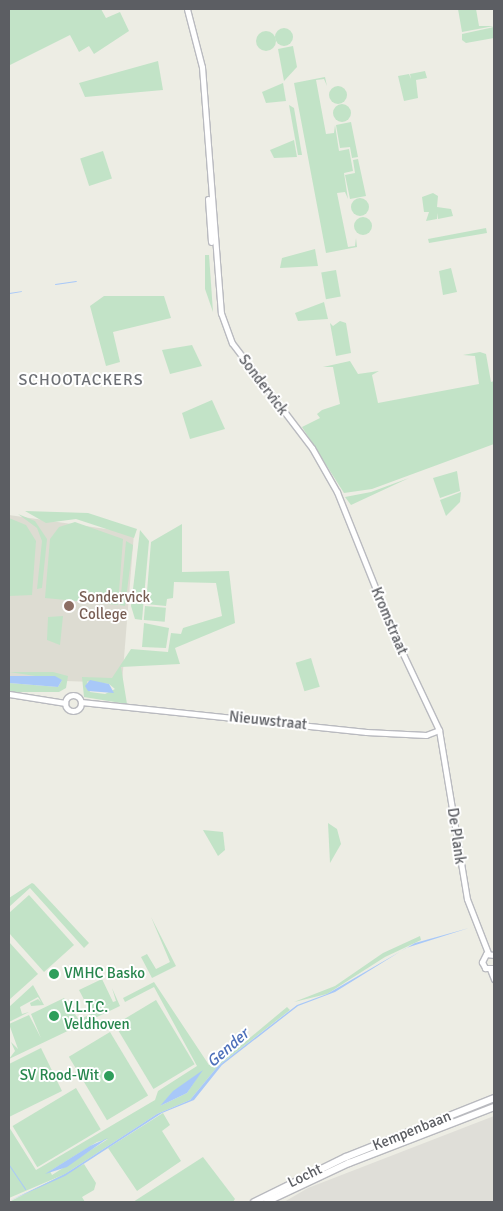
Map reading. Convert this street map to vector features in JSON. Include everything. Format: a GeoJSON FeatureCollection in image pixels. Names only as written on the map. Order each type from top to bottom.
{"type":"FeatureCollection","features":[{"type":"Feature","properties":{"kind":"main road","name":"Kempenbaan"},"geometry":{"type":"LineString","coordinates":[[332,1167],[494,1098]]}},
{"type":"Feature","properties":{"kind":"main road","name":"Kempenbaan"},"geometry":{"type":"LineString","coordinates":[[332,1167],[494,1107]]}},
{"type":"Feature","properties":{"kind":"main road","name":"Locht"},"geometry":{"type":"LineString","coordinates":[[254,1202],[332,1167]]}},
{"type":"Feature","properties":{"kind":"main road","name":"Locht"},"geometry":{"type":"LineString","coordinates":[[266,1202],[332,1167]]}},
{"type":"Feature","properties":{"kind":"street","name":"Sondervick"},"geometry":{"type":"LineString","coordinates":[[187,9],[202,67],[216,291],[232,343],[312,448],[345,510]]}},
{"type":"Feature","properties":{"kind":"street","name":"Kromstraat"},"geometry":{"type":"LineString","coordinates":[[345,510],[395,637],[439,730]]}},
{"type":"Feature","properties":{"kind":"street"},"geometry":{"type":"LineString","coordinates":[[9,694],[65,701],[74,695],[81,704],[72,711],[65,701]]}},
{"type":"Feature","properties":{"kind":"street","name":"Nieuwstraat"},"geometry":{"type":"LineString","coordinates":[[81,704],[374,732],[426,735],[439,730]]}},
{"type":"Feature","properties":{"kind":"street","name":"De Plank"},"geometry":{"type":"LineString","coordinates":[[439,730],[455,843],[480,941],[489,955],[482,964],[492,968]]}},
{"type":"Feature","properties":{"kind":"street"},"geometry":{"type":"LineString","coordinates":[[492,968],[494,979]]}},
{"type":"Feature","properties":{"kind":"shaded area","name":"Sondervick College"},"geometry":{"type":"Polygon","coordinates":[[[9,515],[134,533],[122,683],[9,679],[9,515]]]}},
{"type":"Feature","properties":{"kind":"shaded area"},"geometry":{"type":"Polygon","coordinates":[[[494,1116],[494,1202],[284,1202],[308,1188],[494,1116]]]}},
{"type":"Feature","properties":{"kind":"green space"},"geometry":{"type":"Polygon","coordinates":[[[9,9],[101,9],[106,18],[120,12],[129,31],[94,54],[89,46],[79,52],[70,35],[10,65],[9,9]]]}},
{"type":"Feature","properties":{"kind":"green space"},"geometry":{"type":"Polygon","coordinates":[[[458,9],[476,9],[479,26],[494,26],[462,32],[458,9]]]}},
{"type":"Feature","properties":{"kind":"green space"},"geometry":{"type":"Polygon","coordinates":[[[494,27],[494,38],[466,43],[462,40],[462,34],[494,27]]]}},
{"type":"Feature","properties":{"kind":"green space"},"geometry":{"type":"Polygon","coordinates":[[[280,28],[288,28],[293,33],[291,44],[280,46],[275,41],[275,33],[280,28]]]}},
{"type":"Feature","properties":{"kind":"green space"},"geometry":{"type":"Polygon","coordinates":[[[266,31],[273,34],[276,41],[273,48],[266,51],[259,48],[256,41],[259,34],[266,31]]]}},
{"type":"Feature","properties":{"kind":"green space"},"geometry":{"type":"Polygon","coordinates":[[[293,46],[297,67],[284,81],[278,49],[293,46]]]}},
{"type":"Feature","properties":{"kind":"green space"},"geometry":{"type":"Polygon","coordinates":[[[158,61],[163,90],[85,97],[79,83],[158,61]]]}},
{"type":"Feature","properties":{"kind":"green space"},"geometry":{"type":"Polygon","coordinates":[[[425,71],[427,78],[416,80],[418,98],[404,101],[398,76],[409,74],[411,79],[410,74],[425,71]]]}},
{"type":"Feature","properties":{"kind":"green space"},"geometry":{"type":"Polygon","coordinates":[[[325,77],[327,86],[324,79],[316,80],[326,134],[334,133],[335,125],[339,151],[349,149],[353,171],[344,173],[348,199],[345,192],[337,193],[348,247],[355,246],[356,238],[357,247],[326,253],[294,83],[325,77]]]}},
{"type":"Feature","properties":{"kind":"green space"},"geometry":{"type":"Polygon","coordinates":[[[283,83],[286,101],[266,103],[262,92],[283,83]]]}},
{"type":"Feature","properties":{"kind":"green space"},"geometry":{"type":"Polygon","coordinates":[[[334,86],[342,86],[347,91],[345,102],[334,104],[329,99],[329,91],[334,86]]]}},
{"type":"Feature","properties":{"kind":"green space"},"geometry":{"type":"Polygon","coordinates":[[[338,104],[346,104],[351,109],[349,120],[338,122],[333,117],[333,109],[338,104]]]}},
{"type":"Feature","properties":{"kind":"green space"},"geometry":{"type":"Polygon","coordinates":[[[289,105],[294,108],[302,155],[298,155],[289,105]]]}},
{"type":"Feature","properties":{"kind":"green space"},"geometry":{"type":"Polygon","coordinates":[[[351,122],[358,157],[352,158],[350,147],[340,148],[336,125],[351,122]]]}},
{"type":"Feature","properties":{"kind":"green space"},"geometry":{"type":"Polygon","coordinates":[[[294,140],[297,157],[274,158],[270,150],[294,140]]]}},
{"type":"Feature","properties":{"kind":"green space"},"geometry":{"type":"Polygon","coordinates":[[[103,151],[112,179],[89,186],[80,158],[103,151]]]}},
{"type":"Feature","properties":{"kind":"green space"},"geometry":{"type":"Polygon","coordinates":[[[358,159],[366,196],[350,199],[345,175],[355,173],[353,160],[358,159]]]}},
{"type":"Feature","properties":{"kind":"green space"},"geometry":{"type":"Polygon","coordinates":[[[433,193],[438,196],[437,207],[451,209],[453,216],[438,219],[437,213],[437,219],[426,221],[429,212],[424,212],[422,197],[433,193]]]}},
{"type":"Feature","properties":{"kind":"green space"},"geometry":{"type":"Polygon","coordinates":[[[360,198],[367,200],[369,207],[367,214],[360,216],[353,214],[351,207],[353,200],[360,198]]]}},
{"type":"Feature","properties":{"kind":"green space"},"geometry":{"type":"Polygon","coordinates":[[[359,217],[367,217],[372,222],[370,233],[359,235],[354,230],[354,222],[359,217]]]}},
{"type":"Feature","properties":{"kind":"green space"},"geometry":{"type":"Polygon","coordinates":[[[486,228],[487,233],[429,243],[428,239],[486,228]]]}},
{"type":"Feature","properties":{"kind":"green space"},"geometry":{"type":"Polygon","coordinates":[[[315,249],[318,266],[280,268],[282,258],[315,249]]]}},
{"type":"Feature","properties":{"kind":"green space"},"geometry":{"type":"Polygon","coordinates":[[[205,255],[209,255],[213,312],[205,289],[205,255]]]}},
{"type":"Feature","properties":{"kind":"green space"},"geometry":{"type":"Polygon","coordinates":[[[451,268],[457,292],[443,295],[439,271],[451,268]]]}},
{"type":"Feature","properties":{"kind":"green space"},"geometry":{"type":"Polygon","coordinates":[[[336,270],[341,297],[326,299],[321,273],[336,270]]]}},
{"type":"Feature","properties":{"kind":"green space"},"geometry":{"type":"Polygon","coordinates":[[[104,296],[164,296],[171,318],[113,332],[120,362],[106,366],[90,306],[104,296]]]}},
{"type":"Feature","properties":{"kind":"green space"},"geometry":{"type":"Polygon","coordinates":[[[324,302],[328,319],[298,321],[295,313],[324,302]]]}},
{"type":"Feature","properties":{"kind":"green space"},"geometry":{"type":"Polygon","coordinates":[[[340,321],[346,323],[351,353],[336,356],[330,323],[333,326],[340,321]]]}},
{"type":"Feature","properties":{"kind":"green space"},"geometry":{"type":"Polygon","coordinates":[[[192,345],[202,366],[170,374],[162,350],[192,345]]]}},
{"type":"Feature","properties":{"kind":"green space"},"geometry":{"type":"Polygon","coordinates":[[[480,352],[486,354],[491,382],[494,381],[494,444],[372,489],[344,493],[302,427],[320,418],[317,414],[322,410],[340,404],[333,367],[323,367],[350,361],[358,374],[379,371],[372,375],[378,403],[479,384],[475,356],[463,355],[480,352]]]}},
{"type":"Feature","properties":{"kind":"green space"},"geometry":{"type":"Polygon","coordinates":[[[212,400],[225,429],[190,439],[182,413],[212,400]]]}},
{"type":"Feature","properties":{"kind":"green space"},"geometry":{"type":"Polygon","coordinates":[[[457,471],[460,491],[440,498],[433,478],[457,471]]]}},
{"type":"Feature","properties":{"kind":"green space"},"geometry":{"type":"Polygon","coordinates":[[[409,478],[351,505],[345,497],[371,492],[409,478]]]}},
{"type":"Feature","properties":{"kind":"green space"},"geometry":{"type":"Polygon","coordinates":[[[461,492],[460,502],[446,516],[440,500],[461,492]]]}},
{"type":"Feature","properties":{"kind":"green space"},"geometry":{"type":"Polygon","coordinates":[[[25,511],[88,513],[137,529],[134,538],[76,519],[46,523],[25,511]]]}},
{"type":"Feature","properties":{"kind":"green space"},"geometry":{"type":"Polygon","coordinates":[[[18,514],[35,521],[47,539],[42,588],[37,589],[42,541],[37,528],[18,514]]]}},
{"type":"Feature","properties":{"kind":"green space"},"geometry":{"type":"Polygon","coordinates":[[[9,518],[26,525],[36,541],[32,595],[9,596],[9,518]]]}},
{"type":"Feature","properties":{"kind":"green space"},"geometry":{"type":"Polygon","coordinates":[[[75,522],[123,539],[118,605],[45,598],[50,539],[59,527],[75,522]]]}},
{"type":"Feature","properties":{"kind":"green space"},"geometry":{"type":"Polygon","coordinates":[[[182,524],[182,572],[229,571],[235,623],[175,648],[180,664],[121,667],[127,704],[84,697],[82,677],[112,678],[131,649],[168,652],[171,633],[181,634],[183,628],[222,616],[216,583],[174,582],[173,598],[167,599],[166,606],[146,604],[151,542],[182,524]],[[87,681],[90,692],[105,694],[115,689],[109,684],[87,681]]]}},
{"type":"Feature","properties":{"kind":"green space"},"geometry":{"type":"Polygon","coordinates":[[[140,530],[149,541],[142,620],[135,619],[131,606],[140,530]]]}},
{"type":"Feature","properties":{"kind":"green space"},"geometry":{"type":"Polygon","coordinates":[[[126,541],[133,545],[125,606],[120,605],[126,541]]]}},
{"type":"Feature","properties":{"kind":"green space"},"geometry":{"type":"Polygon","coordinates":[[[145,606],[166,608],[165,622],[144,620],[145,606]]]}},
{"type":"Feature","properties":{"kind":"green space"},"geometry":{"type":"Polygon","coordinates":[[[63,616],[60,645],[47,640],[48,617],[63,616]]]}},
{"type":"Feature","properties":{"kind":"green space"},"geometry":{"type":"Polygon","coordinates":[[[144,623],[169,628],[166,648],[142,647],[144,623]]]}},
{"type":"Feature","properties":{"kind":"green space"},"geometry":{"type":"Polygon","coordinates":[[[311,658],[320,687],[304,691],[296,663],[311,658]]]}},
{"type":"Feature","properties":{"kind":"green space"},"geometry":{"type":"Polygon","coordinates":[[[9,672],[53,672],[68,676],[66,688],[59,692],[9,692],[9,683],[58,687],[62,680],[9,672]]]}},
{"type":"Feature","properties":{"kind":"green space"},"geometry":{"type":"Polygon","coordinates":[[[328,823],[337,829],[341,844],[330,863],[328,823]]]}},
{"type":"Feature","properties":{"kind":"green space"},"geometry":{"type":"Polygon","coordinates":[[[203,830],[223,832],[225,850],[218,856],[203,830]]]}},
{"type":"Feature","properties":{"kind":"green space"},"geometry":{"type":"Polygon","coordinates":[[[32,883],[89,943],[84,948],[30,888],[9,907],[9,898],[32,883]]]}},
{"type":"Feature","properties":{"kind":"green space"},"geometry":{"type":"Polygon","coordinates":[[[29,895],[74,945],[44,972],[9,933],[9,913],[29,895]]]}},
{"type":"Feature","properties":{"kind":"green space"},"geometry":{"type":"Polygon","coordinates":[[[151,917],[176,966],[152,978],[141,957],[147,954],[156,969],[170,962],[151,917]]]}},
{"type":"Feature","properties":{"kind":"green space"},"geometry":{"type":"Polygon","coordinates":[[[420,936],[421,940],[385,957],[327,994],[294,1002],[335,986],[383,953],[420,936]]]}},
{"type":"Feature","properties":{"kind":"green space"},"geometry":{"type":"Polygon","coordinates":[[[9,942],[38,974],[9,1000],[9,942]]]}},
{"type":"Feature","properties":{"kind":"green space"},"geometry":{"type":"Polygon","coordinates":[[[102,979],[113,1002],[116,1001],[112,988],[120,1006],[9,1059],[15,1051],[11,1042],[18,1049],[9,1024],[29,1015],[41,1038],[31,1014],[64,998],[79,1020],[112,1003],[91,1013],[79,990],[102,979]]]}},
{"type":"Feature","properties":{"kind":"green space"},"geometry":{"type":"Polygon","coordinates":[[[154,982],[209,1065],[233,1052],[287,1007],[290,1010],[218,1066],[190,1100],[157,1114],[65,1174],[9,1198],[9,1127],[36,1170],[155,1100],[158,1091],[197,1066],[154,987],[125,1002],[123,998],[154,982]],[[202,1070],[197,1077],[160,1106],[187,1093],[202,1070]],[[108,1139],[97,1142],[50,1171],[52,1175],[108,1139]]]}},
{"type":"Feature","properties":{"kind":"green space"},"geometry":{"type":"Polygon","coordinates":[[[33,985],[44,1005],[31,1006],[30,1003],[38,999],[41,1002],[38,997],[20,1007],[22,1014],[29,1012],[9,1022],[9,1007],[33,985]]]}},
{"type":"Feature","properties":{"kind":"green space"},"geometry":{"type":"Polygon","coordinates":[[[156,1000],[195,1064],[153,1089],[115,1025],[156,1000]]]}},
{"type":"Feature","properties":{"kind":"green space","name":"SV Rood-Wit"},"geometry":{"type":"Polygon","coordinates":[[[110,1032],[148,1095],[107,1120],[69,1057],[110,1032]]]}},
{"type":"Feature","properties":{"kind":"green space"},"geometry":{"type":"Polygon","coordinates":[[[41,1048],[62,1091],[9,1117],[9,1064],[41,1048]]]}},
{"type":"Feature","properties":{"kind":"green space"},"geometry":{"type":"Polygon","coordinates":[[[76,1088],[101,1129],[37,1167],[13,1126],[76,1088]]]}},
{"type":"Feature","properties":{"kind":"green space"},"geometry":{"type":"Polygon","coordinates":[[[163,1113],[170,1125],[162,1131],[181,1161],[137,1191],[108,1148],[163,1113]]]}},
{"type":"Feature","properties":{"kind":"green space"},"geometry":{"type":"Polygon","coordinates":[[[203,1157],[235,1199],[233,1202],[133,1202],[203,1157]]]}},
{"type":"Feature","properties":{"kind":"green space"},"geometry":{"type":"Polygon","coordinates":[[[84,1164],[96,1183],[94,1190],[82,1197],[85,1202],[9,1202],[84,1164]]]}},
{"type":"Feature","properties":{"kind":"water"},"geometry":{"type":"Polygon","coordinates":[[[9,676],[55,676],[62,680],[58,687],[9,683],[9,676]]]}},
{"type":"Feature","properties":{"kind":"water"},"geometry":{"type":"Polygon","coordinates":[[[90,680],[109,684],[114,693],[88,691],[85,686],[90,680]]]}},
{"type":"Feature","properties":{"kind":"water"},"geometry":{"type":"Polygon","coordinates":[[[469,928],[407,948],[415,943],[469,928]]]}},
{"type":"Feature","properties":{"kind":"water"},"geometry":{"type":"Polygon","coordinates":[[[401,951],[335,992],[298,1006],[222,1065],[194,1100],[162,1113],[65,1176],[9,1201],[65,1174],[157,1114],[190,1100],[218,1066],[297,1005],[327,994],[401,951]]]}},
{"type":"Feature","properties":{"kind":"water"},"geometry":{"type":"Polygon","coordinates":[[[203,1070],[187,1093],[160,1106],[173,1091],[203,1070]]]}},
{"type":"Feature","properties":{"kind":"water"},"geometry":{"type":"Polygon","coordinates":[[[108,1138],[67,1167],[45,1174],[90,1146],[108,1138]]]}},
{"type":"Feature","properties":{"kind":"waterway"},"geometry":{"type":"LineString","coordinates":[[55,284],[76,281]]}},
{"type":"Feature","properties":{"kind":"waterway"},"geometry":{"type":"LineString","coordinates":[[9,293],[21,291]]}},
{"type":"Feature","properties":{"kind":"waterway"},"geometry":{"type":"LineString","coordinates":[[9,1165],[25,1189]]}},
{"type":"Feature","properties":{"kind":"place","name":"Sondervick College"},"geometry":{"type":"Point","coordinates":[69,606]}},
{"type":"Feature","properties":{"kind":"place","name":"VMHC Basko"},"geometry":{"type":"Point","coordinates":[54,974]}},
{"type":"Feature","properties":{"kind":"place","name":"V.L.T.C. Veldhoven"},"geometry":{"type":"Point","coordinates":[54,1016]}},
{"type":"Feature","properties":{"kind":"place","name":"SV Rood-Wit"},"geometry":{"type":"Point","coordinates":[109,1076]}},
{"type":"Feature","properties":{"kind":"district","name":"SCHOOTACKERS"},"geometry":{"type":"Point","coordinates":[81,380]}},
{"type":"Feature","properties":{"kind":"water label","name":"Gender"},"geometry":{"type":"Point","coordinates":[228,1048]}}]}
